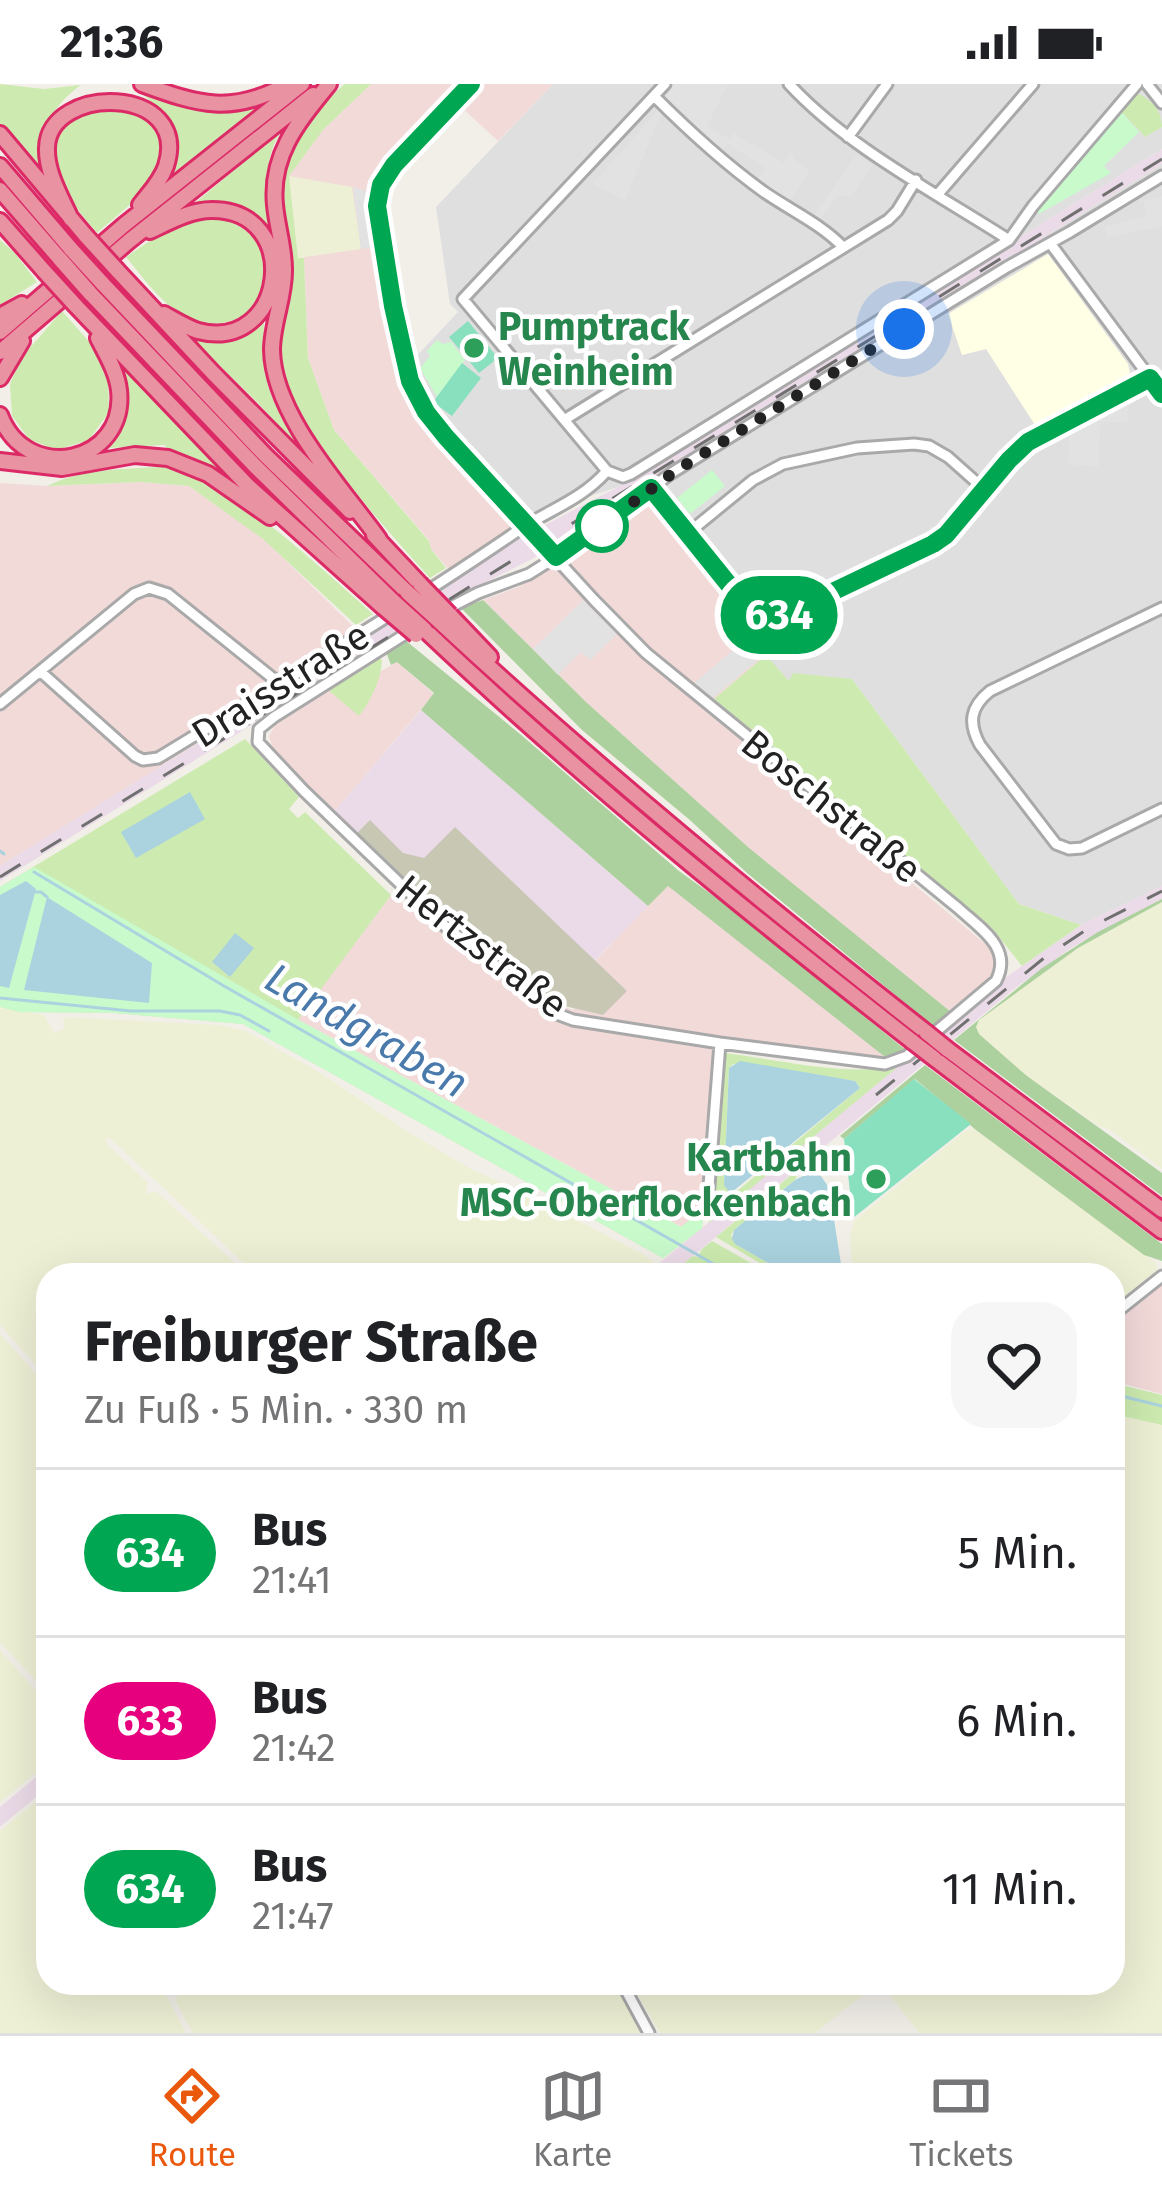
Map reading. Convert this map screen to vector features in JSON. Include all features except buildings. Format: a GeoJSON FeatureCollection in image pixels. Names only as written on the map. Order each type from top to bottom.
{"type":"FeatureCollection","features":[{"type":"Feature","properties":{"kind":"highway"},"geometry":{"type":"LineString","coordinates":[[142,84],[217,105],[258,99],[288,84]]}},
{"type":"Feature","properties":{"kind":"highway"},"geometry":{"type":"LineString","coordinates":[[0,352],[126,233],[302,84]]}},
{"type":"Feature","properties":{"kind":"highway"},"geometry":{"type":"LineString","coordinates":[[0,332],[43,293],[328,84]]}},
{"type":"Feature","properties":{"kind":"highway"},"geometry":{"type":"LineString","coordinates":[[328,84],[289,136],[277,167],[275,210],[284,275],[272,357],[280,392],[296,424],[414,588],[433,625],[485,687],[702,874],[916,1044],[941,1054],[1162,1210]]}},
{"type":"Feature","properties":{"kind":"highway"},"geometry":{"type":"LineString","coordinates":[[71,219],[48,162],[50,130],[62,108],[75,97],[114,88],[136,95],[154,110],[168,146],[160,179],[126,233]]}},
{"type":"Feature","properties":{"kind":"highway"},"geometry":{"type":"LineString","coordinates":[[0,134],[152,308],[379,539]]}},
{"type":"Feature","properties":{"kind":"highway"},"geometry":{"type":"LineString","coordinates":[[0,166],[65,254]]}},
{"type":"Feature","properties":{"kind":"highway"},"geometry":{"type":"LineString","coordinates":[[0,190],[65,254],[255,466],[388,604]]}},
{"type":"Feature","properties":{"kind":"highway"},"geometry":{"type":"LineString","coordinates":[[126,233],[218,210],[250,222],[270,249],[274,275],[268,300],[258,314],[236,328],[196,330],[152,308]]}},
{"type":"Feature","properties":{"kind":"highway"},"geometry":{"type":"LineString","coordinates":[[4,227],[249,488],[316,549]]}},
{"type":"Feature","properties":{"kind":"highway"},"geometry":{"type":"LineString","coordinates":[[96,288],[266,455],[414,588]]}},
{"type":"Feature","properties":{"kind":"highway"},"geometry":{"type":"LineString","coordinates":[[0,316],[43,293]]}},
{"type":"Feature","properties":{"kind":"highway"},"geometry":{"type":"LineString","coordinates":[[0,378],[37,318]]}},
{"type":"Feature","properties":{"kind":"highway"},"geometry":{"type":"LineString","coordinates":[[0,416],[16,442],[44,457],[80,455],[101,441],[115,419],[119,394],[90,322]]}},
{"type":"Feature","properties":{"kind":"highway"},"geometry":{"type":"LineString","coordinates":[[0,461],[62,468],[135,455],[178,460],[222,482],[388,604],[433,625],[713,861],[916,1044]]}},
{"type":"Feature","properties":{"kind":"highway"},"geometry":{"type":"LineString","coordinates":[[941,1054],[1162,1231]]}},
{"type":"Feature","properties":{"kind":"street"},"geometry":{"type":"LineString","coordinates":[[471,84],[384,178],[377,206],[400,344],[426,412],[556,557],[674,472],[1162,176]]}},
{"type":"Feature","properties":{"kind":"street"},"geometry":{"type":"LineString","coordinates":[[665,84],[463,298],[607,471],[622,477],[1009,239],[1137,84]]}},
{"type":"Feature","properties":{"kind":"street"},"geometry":{"type":"LineString","coordinates":[[789,84],[848,137],[1009,239]]}},
{"type":"Feature","properties":{"kind":"street"},"geometry":{"type":"LineString","coordinates":[[848,137],[887,84]]}},
{"type":"Feature","properties":{"kind":"street"},"geometry":{"type":"LineString","coordinates":[[938,194],[1033,84]]}},
{"type":"Feature","properties":{"kind":"street"},"geometry":{"type":"LineString","coordinates":[[1147,84],[1162,103]]}},
{"type":"Feature","properties":{"kind":"street"},"geometry":{"type":"LineString","coordinates":[[654,96],[763,191],[843,247]]}},
{"type":"Feature","properties":{"kind":"street"},"geometry":{"type":"LineString","coordinates":[[564,420],[888,220],[916,179]]}},
{"type":"Feature","properties":{"kind":"street"},"geometry":{"type":"LineString","coordinates":[[1050,243],[1162,394]]}},
{"type":"Feature","properties":{"kind":"street"},"geometry":{"type":"LineString","coordinates":[[651,488],[750,608],[766,615],[784,615],[933,544],[1019,449],[1150,378]]}},
{"type":"Feature","properties":{"kind":"street"},"geometry":{"type":"LineString","coordinates":[[687,534],[753,480],[783,464],[857,448],[929,446],[984,489]]}},
{"type":"Feature","properties":{"kind":"street","name":"Draisstraße"},"geometry":{"type":"LineString","coordinates":[[41,671],[135,756],[150,761],[444,582],[526,525],[579,497],[607,471]]}},
{"type":"Feature","properties":{"kind":"street","name":"Hertzstraße"},"geometry":{"type":"LineString","coordinates":[[556,557],[529,574],[459,602],[274,717],[257,734],[258,742],[441,923],[550,1009],[573,1020],[862,1063],[885,1064],[916,1044]]}},
{"type":"Feature","properties":{"kind":"street","name":"Boschstraße"},"geometry":{"type":"LineString","coordinates":[[556,557],[646,653],[994,941],[1003,964],[997,981],[916,1044]]}},
{"type":"Feature","properties":{"kind":"street"},"geometry":{"type":"LineString","coordinates":[[0,704],[134,594],[149,588],[168,594],[280,684]]}},
{"type":"Feature","properties":{"kind":"street"},"geometry":{"type":"LineString","coordinates":[[1162,608],[990,691],[976,704],[971,718],[980,745],[1056,844],[1082,848],[1162,809]]}},
{"type":"Feature","properties":{"kind":"street"},"geometry":{"type":"LineString","coordinates":[[708,1199],[720,1043]]}},
{"type":"Feature","properties":{"kind":"street"},"geometry":{"type":"LineString","coordinates":[[1125,1305],[1162,1276]]}},
{"type":"Feature","properties":{"kind":"street"},"geometry":{"type":"LineString","coordinates":[[628,1995],[649,2033]]}},
{"type":"Feature","properties":{"kind":"shaded area"},"geometry":{"type":"Polygon","coordinates":[[[371,84],[466,84],[375,196],[408,387],[442,440],[518,525],[451,572],[334,430],[308,358],[304,258],[289,176],[323,130],[371,84]]]}},
{"type":"Feature","properties":{"kind":"shaded area"},"geometry":{"type":"Polygon","coordinates":[[[482,84],[553,84],[498,141],[461,107],[482,84]]]}},
{"type":"Feature","properties":{"kind":"shaded area"},"geometry":{"type":"Polygon","coordinates":[[[553,84],[1162,84],[1162,149],[618,487],[528,516],[434,410],[412,366],[458,312],[450,304],[436,207],[553,84]]]}},
{"type":"Feature","properties":{"kind":"shaded area"},"geometry":{"type":"Polygon","coordinates":[[[667,84],[728,84],[707,126],[730,139],[733,133],[784,163],[790,151],[810,170],[789,202],[759,179],[765,168],[728,144],[721,153],[683,121],[658,93],[667,84]]]}},
{"type":"Feature","properties":{"kind":"shaded area"},"geometry":{"type":"Polygon","coordinates":[[[661,107],[625,200],[593,184],[661,107]]]}},
{"type":"Feature","properties":{"kind":"shaded area"},"geometry":{"type":"Polygon","coordinates":[[[1162,149],[1162,164],[646,483],[532,559],[468,591],[0,881],[0,866],[520,538],[618,487],[1162,149]]]}},
{"type":"Feature","properties":{"kind":"shaded area"},"geometry":{"type":"Polygon","coordinates":[[[857,154],[873,164],[852,196],[837,196],[820,221],[814,215],[857,154]]]}},
{"type":"Feature","properties":{"kind":"shaded area"},"geometry":{"type":"Polygon","coordinates":[[[1162,164],[1162,886],[1081,925],[1019,904],[852,679],[789,682],[766,655],[772,623],[746,607],[650,495],[646,483],[1162,164]]]}},
{"type":"Feature","properties":{"kind":"shaded area"},"geometry":{"type":"Polygon","coordinates":[[[289,176],[352,187],[361,249],[298,258],[289,176]]]}},
{"type":"Feature","properties":{"kind":"shaded area"},"geometry":{"type":"Polygon","coordinates":[[[353,187],[372,193],[376,247],[361,249],[353,187]]]}},
{"type":"Feature","properties":{"kind":"shaded area"},"geometry":{"type":"Polygon","coordinates":[[[1162,196],[1162,226],[1107,238],[1105,226],[1146,216],[1144,200],[1162,196]]]}},
{"type":"Feature","properties":{"kind":"shaded area"},"geometry":{"type":"Polygon","coordinates":[[[1048,254],[1130,373],[1035,425],[986,349],[962,355],[948,314],[1048,254]]]}},
{"type":"Feature","properties":{"kind":"shaded area"},"geometry":{"type":"Polygon","coordinates":[[[652,320],[688,335],[636,365],[626,360],[638,352],[652,320]]]}},
{"type":"Feature","properties":{"kind":"shaded area"},"geometry":{"type":"Polygon","coordinates":[[[1129,399],[1127,423],[1101,422],[1098,467],[1068,464],[1070,428],[1129,399]]]}},
{"type":"Feature","properties":{"kind":"shaded area"},"geometry":{"type":"Polygon","coordinates":[[[0,483],[189,486],[263,538],[366,639],[0,866],[0,483]]]}},
{"type":"Feature","properties":{"kind":"shaded area"},"geometry":{"type":"Polygon","coordinates":[[[650,495],[746,607],[772,623],[766,655],[703,709],[995,952],[994,976],[951,1012],[748,847],[586,702],[483,600],[555,566],[650,495]]]}},
{"type":"Feature","properties":{"kind":"shaded area"},"geometry":{"type":"Polygon","coordinates":[[[583,600],[617,634],[590,660],[581,652],[558,675],[533,649],[583,600]]]}},
{"type":"Feature","properties":{"kind":"shaded area"},"geometry":{"type":"Polygon","coordinates":[[[843,602],[841,634],[795,634],[792,622],[822,618],[824,607],[843,602]]]}},
{"type":"Feature","properties":{"kind":"shaded area"},"geometry":{"type":"Polygon","coordinates":[[[761,626],[764,655],[710,700],[692,685],[761,626]]]}},
{"type":"Feature","properties":{"kind":"shaded area"},"geometry":{"type":"Polygon","coordinates":[[[371,662],[379,672],[397,662],[434,694],[335,811],[274,753],[269,736],[276,723],[371,662]]]}},
{"type":"Feature","properties":{"kind":"shaded area"},"geometry":{"type":"Polygon","coordinates":[[[421,710],[648,906],[595,960],[627,991],[603,1015],[552,1003],[459,929],[335,811],[421,710]]]}},
{"type":"Feature","properties":{"kind":"shaded area"},"geometry":{"type":"Polygon","coordinates":[[[370,820],[403,853],[424,858],[455,827],[627,991],[603,1015],[552,1003],[459,929],[357,833],[370,820]]]}},
{"type":"Feature","properties":{"kind":"shaded area"},"geometry":{"type":"Polygon","coordinates":[[[667,885],[885,1057],[851,1057],[720,1036],[704,1209],[682,1227],[297,1019],[391,895],[542,1009],[552,1003],[573,1010],[595,961],[667,885]]]}},
{"type":"Feature","properties":{"kind":"shaded area"},"geometry":{"type":"Polygon","coordinates":[[[1162,886],[1162,899],[1071,948],[1014,989],[684,1263],[660,1263],[1005,978],[1081,925],[1162,886]]]}},
{"type":"Feature","properties":{"kind":"shaded area"},"geometry":{"type":"Polygon","coordinates":[[[1162,902],[1162,1169],[1027,1076],[976,1027],[1052,965],[1162,902]]]}},
{"type":"Feature","properties":{"kind":"shaded area"},"geometry":{"type":"Polygon","coordinates":[[[0,1008],[44,1015],[54,1033],[64,1029],[66,1017],[219,1025],[246,1031],[471,1169],[653,1262],[244,1263],[107,1138],[106,1143],[148,1183],[146,1194],[156,1191],[235,1263],[36,1263],[36,1366],[0,1325],[0,1008]]]}},
{"type":"Feature","properties":{"kind":"shaded area"},"geometry":{"type":"Polygon","coordinates":[[[973,1128],[1156,1263],[1157,1270],[1125,1296],[1125,1263],[852,1263],[854,1221],[973,1128]]]}},
{"type":"Feature","properties":{"kind":"shaded area"},"geometry":{"type":"Polygon","coordinates":[[[1162,1284],[1162,1394],[1125,1384],[1125,1314],[1162,1284]]]}},
{"type":"Feature","properties":{"kind":"shaded area"},"geometry":{"type":"Polygon","coordinates":[[[0,1334],[36,1374],[36,1681],[0,1642],[0,1334]]]}},
{"type":"Feature","properties":{"kind":"shaded area"},"geometry":{"type":"Polygon","coordinates":[[[1125,1417],[1162,1425],[1162,2033],[919,2033],[890,1995],[1125,1995],[1125,1417]]]}},
{"type":"Feature","properties":{"kind":"shaded area"},"geometry":{"type":"Polygon","coordinates":[[[0,1650],[36,1690],[36,1773],[0,1802],[0,1650]]]}},
{"type":"Feature","properties":{"kind":"shaded area"},"geometry":{"type":"Polygon","coordinates":[[[36,1777],[36,1797],[0,1827],[0,1807],[36,1777]]]}},
{"type":"Feature","properties":{"kind":"shaded area"},"geometry":{"type":"Polygon","coordinates":[[[36,1802],[36,1995],[166,1995],[186,2033],[0,2033],[0,1831],[36,1802]]]}},
{"type":"Feature","properties":{"kind":"shaded area"},"geometry":{"type":"Polygon","coordinates":[[[624,1995],[645,2033],[193,2033],[176,1997],[624,1995]]]}},
{"type":"Feature","properties":{"kind":"shaded area"},"geometry":{"type":"Polygon","coordinates":[[[638,1995],[863,1995],[815,2033],[660,2033],[638,1995]]]}},
{"type":"Feature","properties":{"kind":"green space"},"geometry":{"type":"Polygon","coordinates":[[[0,84],[44,89],[81,85],[60,104],[48,125],[47,177],[0,123],[0,84]]]}},
{"type":"Feature","properties":{"kind":"green space"},"geometry":{"type":"Polygon","coordinates":[[[345,84],[371,84],[323,130],[289,176],[298,258],[304,258],[308,358],[334,430],[429,541],[446,568],[430,578],[319,444],[286,386],[280,362],[291,267],[282,195],[287,158],[303,127],[345,84]]]}},
{"type":"Feature","properties":{"kind":"green space"},"geometry":{"type":"Polygon","coordinates":[[[132,85],[193,106],[266,101],[163,182],[170,129],[155,105],[132,85]]]}},
{"type":"Feature","properties":{"kind":"green space"},"geometry":{"type":"Polygon","coordinates":[[[1139,94],[1156,108],[1162,122],[1162,127],[1145,137],[1122,112],[1131,95],[1139,94]]]}},
{"type":"Feature","properties":{"kind":"green space"},"geometry":{"type":"Polygon","coordinates":[[[121,95],[152,117],[158,134],[157,165],[142,191],[97,233],[62,183],[53,154],[54,139],[75,103],[93,96],[121,95]]]}},
{"type":"Feature","properties":{"kind":"green space"},"geometry":{"type":"Polygon","coordinates":[[[1119,109],[1139,132],[1104,166],[1111,173],[1039,214],[1035,208],[1119,109]]]}},
{"type":"Feature","properties":{"kind":"green space"},"geometry":{"type":"Polygon","coordinates":[[[281,131],[268,169],[270,236],[238,207],[195,203],[281,131]]]}},
{"type":"Feature","properties":{"kind":"green space"},"geometry":{"type":"Polygon","coordinates":[[[204,216],[238,226],[259,244],[267,266],[264,288],[252,307],[233,320],[208,323],[178,312],[126,257],[169,228],[204,216]]]}},
{"type":"Feature","properties":{"kind":"green space"},"geometry":{"type":"Polygon","coordinates":[[[0,240],[37,282],[0,305],[0,240]]]}},
{"type":"Feature","properties":{"kind":"green space"},"geometry":{"type":"Polygon","coordinates":[[[62,311],[93,346],[108,377],[109,412],[89,440],[56,450],[29,439],[12,416],[10,384],[21,358],[62,311]]]}},
{"type":"Feature","properties":{"kind":"green space"},"geometry":{"type":"Polygon","coordinates":[[[264,318],[264,366],[273,400],[336,488],[183,330],[226,339],[264,318]]]}},
{"type":"Feature","properties":{"kind":"green space","name":"Pumptrack Weinheim"},"geometry":{"type":"Polygon","coordinates":[[[468,321],[498,358],[479,373],[449,337],[468,321]]]}},
{"type":"Feature","properties":{"kind":"green space"},"geometry":{"type":"Polygon","coordinates":[[[437,340],[451,342],[465,360],[437,397],[420,368],[437,340]]]}},
{"type":"Feature","properties":{"kind":"green space"},"geometry":{"type":"Polygon","coordinates":[[[121,363],[252,499],[191,459],[177,465],[256,514],[373,614],[356,625],[263,539],[189,486],[140,482],[47,486],[93,472],[175,466],[165,445],[109,448],[126,409],[121,363]]]}},
{"type":"Feature","properties":{"kind":"green space"},"geometry":{"type":"Polygon","coordinates":[[[462,363],[481,378],[452,416],[433,402],[462,363]]]}},
{"type":"Feature","properties":{"kind":"green space"},"geometry":{"type":"Polygon","coordinates":[[[712,470],[725,486],[690,514],[677,498],[712,470]]]}},
{"type":"Feature","properties":{"kind":"green space"},"geometry":{"type":"Polygon","coordinates":[[[483,600],[586,702],[748,847],[951,1012],[933,1026],[582,730],[461,608],[483,600]]]}},
{"type":"Feature","properties":{"kind":"green space"},"geometry":{"type":"Polygon","coordinates":[[[405,640],[679,871],[907,1051],[885,1057],[668,886],[648,906],[421,710],[434,693],[397,662],[391,665],[386,652],[405,640]]]}},
{"type":"Feature","properties":{"kind":"green space"},"geometry":{"type":"Polygon","coordinates":[[[766,655],[789,681],[793,673],[852,679],[1019,904],[1081,925],[1022,966],[992,928],[714,699],[766,655]]]}},
{"type":"Feature","properties":{"kind":"green space"},"geometry":{"type":"Polygon","coordinates":[[[378,657],[382,660],[378,682],[359,716],[328,690],[378,657]]]}},
{"type":"Feature","properties":{"kind":"green space"},"geometry":{"type":"Polygon","coordinates":[[[245,739],[299,797],[289,809],[298,818],[305,812],[391,895],[298,1020],[681,1227],[704,1209],[702,1228],[663,1258],[243,1024],[0,1007],[0,887],[245,739]]]}},
{"type":"Feature","properties":{"kind":"green space"},"geometry":{"type":"Polygon","coordinates":[[[34,867],[297,1019],[681,1227],[704,1209],[702,1228],[663,1258],[243,1024],[0,1007],[0,887],[34,867]]]}},
{"type":"Feature","properties":{"kind":"green space"},"geometry":{"type":"Polygon","coordinates":[[[1162,899],[1078,948],[979,1020],[976,1027],[1027,1076],[1162,1173],[1162,1196],[954,1040],[1042,968],[1162,899]]]}},
{"type":"Feature","properties":{"kind":"green space"},"geometry":{"type":"Polygon","coordinates":[[[725,1053],[837,1068],[900,1065],[709,1223],[725,1053]],[[733,1064],[729,1068],[724,1185],[737,1191],[860,1088],[855,1081],[733,1064]]]}},
{"type":"Feature","properties":{"kind":"green space"},"geometry":{"type":"Polygon","coordinates":[[[925,1065],[1162,1244],[1162,1261],[1144,1255],[915,1079],[844,1139],[840,1136],[925,1065]]]}},
{"type":"Feature","properties":{"kind":"green space","name":"Kartbahn MSC-Oberflockenbach"},"geometry":{"type":"Polygon","coordinates":[[[914,1079],[971,1124],[853,1218],[844,1139],[914,1079]]]}},
{"type":"Feature","properties":{"kind":"green space"},"geometry":{"type":"Polygon","coordinates":[[[801,1167],[795,1180],[731,1235],[735,1244],[768,1263],[760,1263],[716,1237],[801,1167]]]}},
{"type":"Feature","properties":{"kind":"green space"},"geometry":{"type":"Polygon","coordinates":[[[712,1241],[751,1263],[684,1263],[698,1257],[712,1241]]]}},
{"type":"Feature","properties":{"kind":"green space"},"geometry":{"type":"Polygon","coordinates":[[[1125,1386],[1162,1395],[1162,1425],[1125,1417],[1125,1386]]]}},
{"type":"Feature","properties":{"kind":"water"},"geometry":{"type":"Polygon","coordinates":[[[190,792],[205,819],[136,858],[121,832],[190,792]]]}},
{"type":"Feature","properties":{"kind":"water"},"geometry":{"type":"Polygon","coordinates":[[[26,881],[36,889],[9,988],[0,986],[0,895],[26,881]]]}},
{"type":"Feature","properties":{"kind":"water"},"geometry":{"type":"Polygon","coordinates":[[[47,897],[152,963],[149,1003],[24,990],[47,897]]]}},
{"type":"Feature","properties":{"kind":"water"},"geometry":{"type":"Polygon","coordinates":[[[235,933],[254,948],[230,977],[212,962],[235,933]]]}},
{"type":"Feature","properties":{"kind":"water"},"geometry":{"type":"Polygon","coordinates":[[[740,1061],[855,1081],[860,1088],[729,1192],[724,1185],[729,1068],[740,1061]]]}},
{"type":"Feature","properties":{"kind":"water"},"geometry":{"type":"Polygon","coordinates":[[[807,1174],[821,1176],[829,1188],[841,1263],[768,1263],[732,1239],[734,1230],[807,1174]]]}},
{"type":"Feature","properties":{"kind":"waterway","name":"Landgraben"},"geometry":{"type":"LineString","coordinates":[[0,851],[4,854]]}},
{"type":"Feature","properties":{"kind":"waterway","name":"Landgraben"},"geometry":{"type":"LineString","coordinates":[[34,872],[224,986],[712,1263]]}},
{"type":"Feature","properties":{"kind":"waterway"},"geometry":{"type":"LineString","coordinates":[[35,892],[47,897]]}},
{"type":"Feature","properties":{"kind":"waterway"},"geometry":{"type":"LineString","coordinates":[[0,998],[131,1011],[220,1011],[240,1015],[269,1031]]}},
{"type":"Feature","properties":{"kind":"waterway","name":"Landgraben"},"geometry":{"type":"LineString","coordinates":[[1125,1397],[1162,1406]]}},
{"type":"Feature","properties":{"kind":"railway"},"geometry":{"type":"LineString","coordinates":[[0,877],[1162,159]]}},
{"type":"Feature","properties":{"kind":"railway"},"geometry":{"type":"LineString","coordinates":[[876,1095],[1044,958],[1089,928],[1162,891]]}},
{"type":"Feature","properties":{"kind":"bus line","name":"634"},"geometry":{"type":"LineString","coordinates":[[471,84],[381,185],[377,206],[393,306],[410,381],[426,412],[556,557],[651,488],[742,601],[766,615],[784,615],[919,553],[946,535],[1019,449],[1039,435],[1150,378],[1162,394]]}},
{"type":"Feature","properties":{"kind":"place","name":"Pumptrack Weinheim"},"geometry":{"type":"Point","coordinates":[474,348]}},
{"type":"Feature","properties":{"kind":"place","name":"Kartbahn MSC-Oberflockenbach"},"geometry":{"type":"Point","coordinates":[876,1179]}},
{"type":"Feature","properties":{"kind":"route"},"geometry":{"type":"LineString","coordinates":[[602,526],[592,533],[674,472],[904,329]]}}]}
